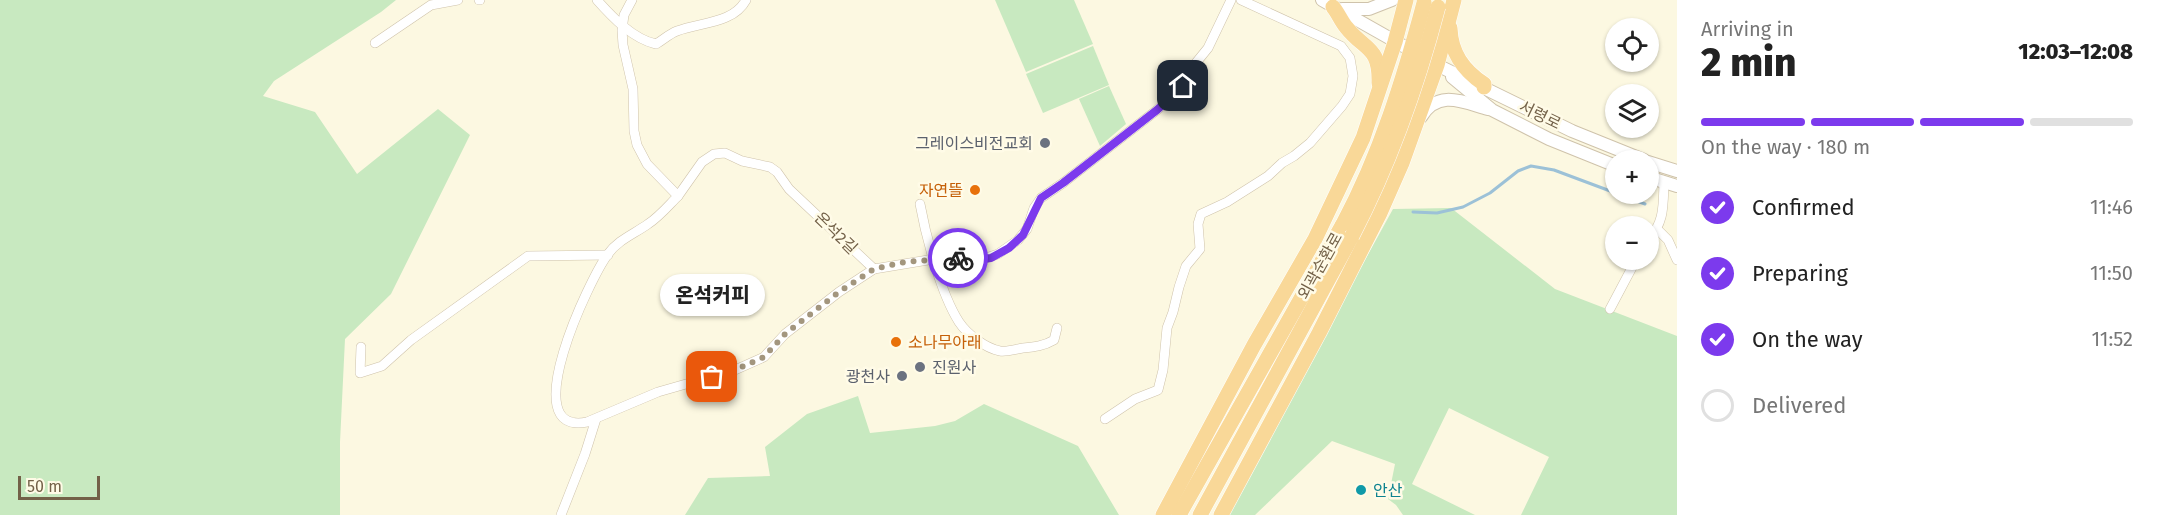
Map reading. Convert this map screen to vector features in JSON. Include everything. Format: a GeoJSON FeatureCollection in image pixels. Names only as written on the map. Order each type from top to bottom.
{"type":"FeatureCollection","features":[{"type":"Feature","properties":{"kind":"highway"},"geometry":{"type":"LineString","coordinates":[[1163,515],[1254,345],[1315,239],[1363,138],[1395,42],[1406,0]]}},
{"type":"Feature","properties":{"kind":"highway"},"geometry":{"type":"LineString","coordinates":[[1328,3],[1347,29],[1370,49],[1377,59],[1379,92]]}},
{"type":"Feature","properties":{"kind":"highway"},"geometry":{"type":"LineString","coordinates":[[1221,515],[1319,333],[1380,213],[1402,163],[1437,65],[1439,4]]}},
{"type":"Feature","properties":{"kind":"highway"},"geometry":{"type":"LineString","coordinates":[[1439,4],[1456,56],[1467,70],[1484,84],[1484,87]]}},
{"type":"Feature","properties":{"kind":"highway","name":"외곽순환로"},"geometry":{"type":"LineString","coordinates":[[1179,515],[1348,230],[1376,187],[1399,134],[1439,4]]}},
{"type":"Feature","properties":{"kind":"highway","name":"외곽순환로"},"geometry":{"type":"LineString","coordinates":[[1200,515],[1348,230]]}},
{"type":"Feature","properties":{"kind":"street"},"geometry":{"type":"LineString","coordinates":[[375,43],[431,5],[458,0]]}},
{"type":"Feature","properties":{"kind":"street"},"geometry":{"type":"LineString","coordinates":[[597,0],[622,25],[636,35],[656,44],[675,31],[727,17],[739,10],[746,0]]}},
{"type":"Feature","properties":{"kind":"street"},"geometry":{"type":"LineString","coordinates":[[632,0],[624,15],[622,25],[623,45],[633,89],[634,131],[638,149],[646,164],[678,196],[650,223],[621,241],[608,255],[589,288],[571,327],[556,394],[558,412],[565,421],[577,424],[596,419],[658,392],[735,370],[764,357],[785,334],[839,292],[874,269],[934,259],[991,258],[1018,240],[1027,229],[1034,208],[1041,198],[1157,110],[1183,86],[1195,64],[1208,48],[1231,0]]}},
{"type":"Feature","properties":{"kind":"street"},"geometry":{"type":"LineString","coordinates":[[1105,419],[1135,399],[1158,390],[1163,370],[1167,328],[1179,287],[1186,266],[1200,249],[1198,224],[1201,214],[1227,202],[1302,151],[1342,106],[1352,89],[1352,63],[1343,48],[1333,41],[1241,0]]}},
{"type":"Feature","properties":{"kind":"street"},"geometry":{"type":"LineString","coordinates":[[1328,3],[1362,10],[1376,8],[1392,0]]}},
{"type":"Feature","properties":{"kind":"street","name":"서령로"},"geometry":{"type":"LineString","coordinates":[[1328,3],[1437,65],[1572,131],[1619,150]]}},
{"type":"Feature","properties":{"kind":"street","name":"서령로"},"geometry":{"type":"LineString","coordinates":[[1437,65],[1492,110],[1549,139],[1605,162]]}},
{"type":"Feature","properties":{"kind":"street"},"geometry":{"type":"LineString","coordinates":[[1416,123],[1430,106],[1442,100],[1458,100],[1492,110],[1499,95]]}},
{"type":"Feature","properties":{"kind":"street","name":"온석2길"},"geometry":{"type":"LineString","coordinates":[[678,196],[702,162],[714,154],[725,153],[742,161],[770,167],[777,172],[789,189],[874,269]]}},
{"type":"Feature","properties":{"kind":"street","name":"서령로"},"geometry":{"type":"LineString","coordinates":[[1659,165],[1677,171]]}},
{"type":"Feature","properties":{"kind":"street"},"geometry":{"type":"LineString","coordinates":[[1659,180],[1677,186]]}},
{"type":"Feature","properties":{"kind":"street"},"geometry":{"type":"LineString","coordinates":[[1659,227],[1664,182]]}},
{"type":"Feature","properties":{"kind":"street"},"geometry":{"type":"LineString","coordinates":[[920,204],[934,259],[957,318],[964,328],[980,341],[1000,351],[1046,345],[1054,340],[1057,328]]}},
{"type":"Feature","properties":{"kind":"street"},"geometry":{"type":"LineString","coordinates":[[1659,231],[1668,240],[1677,260]]}},
{"type":"Feature","properties":{"kind":"street"},"geometry":{"type":"LineString","coordinates":[[361,347],[360,373],[382,366],[411,340],[528,256],[608,255]]}},
{"type":"Feature","properties":{"kind":"street"},"geometry":{"type":"LineString","coordinates":[[1610,309],[1631,270]]}},
{"type":"Feature","properties":{"kind":"street"},"geometry":{"type":"LineString","coordinates":[[561,515],[596,419]]}},
{"type":"Feature","properties":{"kind":"green space"},"geometry":{"type":"Polygon","coordinates":[[[0,0],[396,0],[274,81],[263,96],[315,112],[357,174],[438,109],[470,135],[391,294],[345,339],[340,442],[340,515],[0,515],[0,0]]]}},
{"type":"Feature","properties":{"kind":"green space"},"geometry":{"type":"Polygon","coordinates":[[[995,0],[1074,0],[1093,44],[1026,72],[995,0]]]}},
{"type":"Feature","properties":{"kind":"green space"},"geometry":{"type":"Polygon","coordinates":[[[1093,46],[1109,85],[1043,113],[1026,74],[1093,46]]]}},
{"type":"Feature","properties":{"kind":"green space"},"geometry":{"type":"Polygon","coordinates":[[[1109,86],[1126,124],[1100,146],[1079,99],[1109,86]]]}},
{"type":"Feature","properties":{"kind":"green space"},"geometry":{"type":"Polygon","coordinates":[[[1451,208],[1555,289],[1677,336],[1677,515],[1521,515],[1549,457],[1449,408],[1412,484],[1475,515],[1403,515],[1388,499],[1395,464],[1332,441],[1255,515],[1225,515],[1393,209],[1451,208]]]}},
{"type":"Feature","properties":{"kind":"green space"},"geometry":{"type":"Polygon","coordinates":[[[858,396],[870,433],[935,426],[955,421],[984,404],[1078,446],[1119,515],[685,515],[708,478],[770,476],[765,447],[807,414],[858,396]]]}},
{"type":"Feature","properties":{"kind":"waterway"},"geometry":{"type":"LineString","coordinates":[[1413,212],[1437,213],[1463,207],[1490,193],[1518,171],[1531,166],[1554,170],[1605,189]]}},
{"type":"Feature","properties":{"kind":"way so far"},"geometry":{"type":"LineString","coordinates":[[712,377],[764,357],[785,334],[839,292],[874,269],[905,262],[958,258]]}},
{"type":"Feature","properties":{"kind":"place","name":"그레이스비전교회"},"geometry":{"type":"Point","coordinates":[1045,143]}},
{"type":"Feature","properties":{"kind":"place","name":"자연뜰"},"geometry":{"type":"Point","coordinates":[975,190]}},
{"type":"Feature","properties":{"kind":"place","name":"소나무아래"},"geometry":{"type":"Point","coordinates":[896,342]}},
{"type":"Feature","properties":{"kind":"place","name":"진원사"},"geometry":{"type":"Point","coordinates":[920,367]}},
{"type":"Feature","properties":{"kind":"place","name":"광천사"},"geometry":{"type":"Point","coordinates":[902,376]}},
{"type":"Feature","properties":{"kind":"place","name":"온석커피"},"geometry":{"type":"Point","coordinates":[712,377]}},
{"type":"Feature","properties":{"kind":"place","name":"안산"},"geometry":{"type":"Point","coordinates":[1361,490]}},
{"type":"Feature","properties":{"kind":"route"},"geometry":{"type":"LineString","coordinates":[[958,258],[975,260],[991,258],[1009,248],[1023,235],[1037,202],[1045,194],[1063,183],[1157,110],[1183,86]]}}]}
